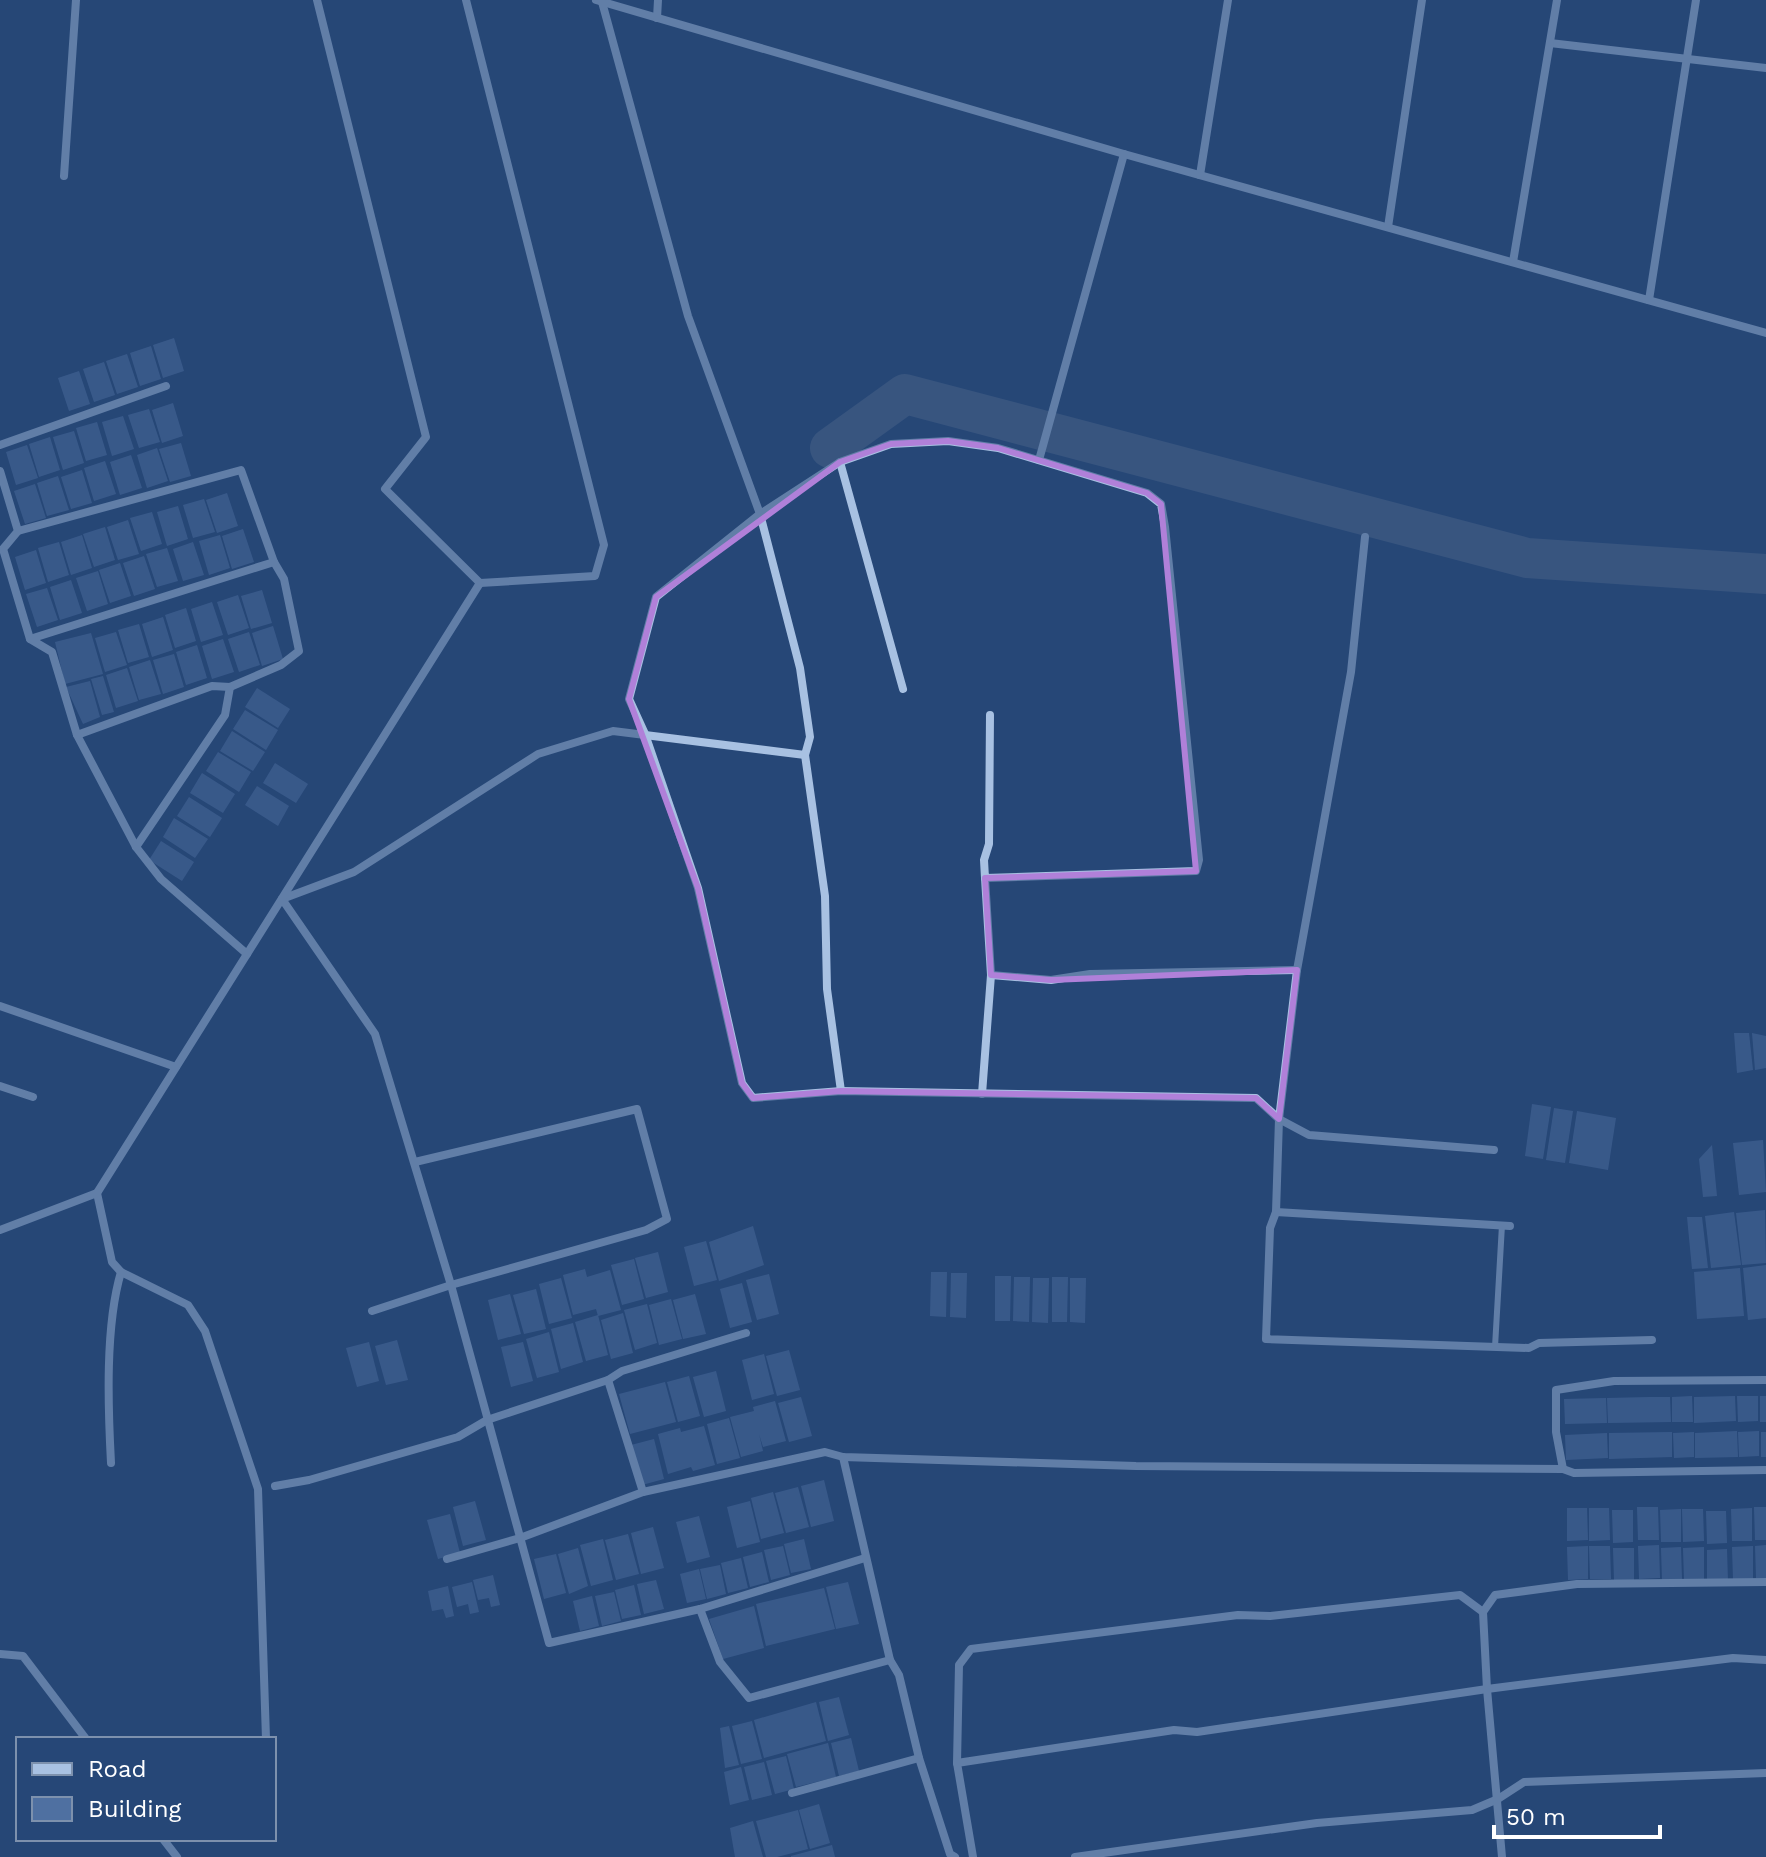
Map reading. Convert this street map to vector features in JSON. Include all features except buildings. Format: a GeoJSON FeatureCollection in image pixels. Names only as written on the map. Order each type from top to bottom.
{"type":"FeatureCollection","features":[{"type":"Feature","properties":{"kind":"street"},"geometry":{"type":"LineString","coordinates":[[64,176],[76,0]]}},
{"type":"Feature","properties":{"kind":"street"},"geometry":{"type":"LineString","coordinates":[[317,0],[426,437],[385,489],[480,583],[595,576],[604,545],[466,0]]}},
{"type":"Feature","properties":{"kind":"street"},"geometry":{"type":"LineString","coordinates":[[657,18],[658,0]]}},
{"type":"Feature","properties":{"kind":"street"},"geometry":{"type":"LineString","coordinates":[[1200,175],[1228,0]]}},
{"type":"Feature","properties":{"kind":"street"},"geometry":{"type":"LineString","coordinates":[[1388,227],[1422,0]]}},
{"type":"Feature","properties":{"kind":"street"},"geometry":{"type":"LineString","coordinates":[[1513,262],[1557,0]]}},
{"type":"Feature","properties":{"kind":"street"},"geometry":{"type":"LineString","coordinates":[[1649,300],[1696,0]]}},
{"type":"Feature","properties":{"kind":"street"},"geometry":{"type":"LineString","coordinates":[[599,1],[1124,154],[1766,333]]}},
{"type":"Feature","properties":{"kind":"street"},"geometry":{"type":"LineString","coordinates":[[599,1],[688,316],[760,514],[800,668],[810,737],[805,755],[825,896],[827,989],[841,1091]]}},
{"type":"Feature","properties":{"kind":"street"},"geometry":{"type":"LineString","coordinates":[[1550,43],[1766,68]]}},
{"type":"Feature","properties":{"kind":"street"},"geometry":{"type":"LineString","coordinates":[[1039,460],[1124,154]]}},
{"type":"Feature","properties":{"kind":"street"},"geometry":{"type":"LineString","coordinates":[[0,445],[166,386]]}},
{"type":"Feature","properties":{"kind":"street"},"geometry":{"type":"LineString","coordinates":[[985,878],[1196,871],[1199,860],[1161,504],[1147,493],[998,448],[948,441],[891,444],[840,462],[760,514],[656,597],[629,699],[645,734],[698,888],[742,1083],[753,1098],[841,1091],[1256,1098],[1279,1119],[1309,1135],[1494,1150]]}},
{"type":"Feature","properties":{"kind":"street"},"geometry":{"type":"LineString","coordinates":[[840,462],[903,689]]}},
{"type":"Feature","properties":{"kind":"street"},"geometry":{"type":"LineString","coordinates":[[77,735],[212,686],[230,687],[281,665],[299,651],[284,579],[274,562],[241,470],[18,531],[3,549],[30,639],[52,652],[77,735],[136,847],[161,879],[247,954]]}},
{"type":"Feature","properties":{"kind":"street"},"geometry":{"type":"LineString","coordinates":[[0,471],[18,531]]}},
{"type":"Feature","properties":{"kind":"street"},"geometry":{"type":"LineString","coordinates":[[1365,537],[1351,672],[1297,970],[1279,1119],[1276,1212],[1270,1228],[1266,1339],[1529,1348],[1539,1343],[1652,1340]]}},
{"type":"Feature","properties":{"kind":"street"},"geometry":{"type":"LineString","coordinates":[[30,639],[274,562]]}},
{"type":"Feature","properties":{"kind":"street"},"geometry":{"type":"LineString","coordinates":[[0,576],[12,575]]}},
{"type":"Feature","properties":{"kind":"street"},"geometry":{"type":"LineString","coordinates":[[0,1230],[97,1193],[480,583]]}},
{"type":"Feature","properties":{"kind":"street"},"geometry":{"type":"LineString","coordinates":[[136,847],[225,715],[230,687]]}},
{"type":"Feature","properties":{"kind":"street"},"geometry":{"type":"LineString","coordinates":[[982,1094],[991,975],[984,860],[989,844],[990,715]]}},
{"type":"Feature","properties":{"kind":"street"},"geometry":{"type":"LineString","coordinates":[[282,899],[354,872],[538,754],[613,731],[805,755]]}},
{"type":"Feature","properties":{"kind":"street"},"geometry":{"type":"LineString","coordinates":[[282,899],[375,1034],[451,1285],[549,1643],[700,1609],[865,1558]]}},
{"type":"Feature","properties":{"kind":"street"},"geometry":{"type":"LineString","coordinates":[[991,975],[1051,980],[1090,974],[1297,970]]}},
{"type":"Feature","properties":{"kind":"street"},"geometry":{"type":"LineString","coordinates":[[0,1006],[176,1067]]}},
{"type":"Feature","properties":{"kind":"street"},"geometry":{"type":"LineString","coordinates":[[0,1086],[33,1097]]}},
{"type":"Feature","properties":{"kind":"street"},"geometry":{"type":"LineString","coordinates":[[372,1311],[451,1285],[646,1230],[667,1219],[637,1109],[415,1162]]}},
{"type":"Feature","properties":{"kind":"street"},"geometry":{"type":"LineString","coordinates":[[97,1193],[112,1262],[121,1272],[188,1305],[205,1331],[258,1489],[266,1737]]}},
{"type":"Feature","properties":{"kind":"street"},"geometry":{"type":"LineString","coordinates":[[1276,1212],[1506,1225]]}},
{"type":"Feature","properties":{"kind":"street"},"geometry":{"type":"LineString","coordinates":[[111,1463],[108,1406],[115,1294],[121,1272]]}},
{"type":"Feature","properties":{"kind":"street"},"geometry":{"type":"LineString","coordinates":[[275,1486],[309,1480],[458,1437],[487,1420],[608,1380],[622,1371],[746,1333]]}},
{"type":"Feature","properties":{"kind":"street"},"geometry":{"type":"LineString","coordinates":[[608,1380],[643,1492]]}},
{"type":"Feature","properties":{"kind":"street"},"geometry":{"type":"LineString","coordinates":[[1563,1469],[1556,1432],[1556,1390],[1614,1381],[1766,1380]]}},
{"type":"Feature","properties":{"kind":"street"},"geometry":{"type":"LineString","coordinates":[[447,1559],[520,1538],[643,1492],[825,1452],[843,1457],[1136,1466],[1563,1469],[1574,1473],[1766,1470]]}},
{"type":"Feature","properties":{"kind":"street"},"geometry":{"type":"LineString","coordinates":[[843,1457],[890,1660],[899,1675],[919,1758],[950,1854],[955,1857]]}},
{"type":"Feature","properties":{"kind":"street"},"geometry":{"type":"LineString","coordinates":[[1502,1857],[1483,1612],[1495,1595],[1577,1584],[1766,1582]]}},
{"type":"Feature","properties":{"kind":"street"},"geometry":{"type":"LineString","coordinates":[[973,1857],[957,1763],[959,1665],[971,1649],[1238,1615],[1270,1616],[1460,1595],[1483,1612]]}},
{"type":"Feature","properties":{"kind":"street"},"geometry":{"type":"LineString","coordinates":[[700,1609],[720,1662],[749,1698],[890,1660]]}},
{"type":"Feature","properties":{"kind":"street"},"geometry":{"type":"LineString","coordinates":[[0,1654],[23,1656],[84,1737]]}},
{"type":"Feature","properties":{"kind":"street"},"geometry":{"type":"LineString","coordinates":[[957,1763],[1174,1730],[1197,1732],[1487,1689],[1733,1658],[1766,1660]]}},
{"type":"Feature","properties":{"kind":"street"},"geometry":{"type":"LineString","coordinates":[[792,1793],[919,1758]]}},
{"type":"Feature","properties":{"kind":"street"},"geometry":{"type":"LineString","coordinates":[[1075,1857],[1317,1823],[1472,1810],[1498,1799],[1524,1782],[1766,1773]]}},
{"type":"Feature","properties":{"kind":"street"},"geometry":{"type":"LineString","coordinates":[[165,1841],[177,1857]]}},
{"type":"Feature","properties":{"kind":"lane"},"geometry":{"type":"LineString","coordinates":[[1495,1347],[1506,1225]]}},
{"type":"Feature","properties":{"kind":"highlighted area"},"geometry":{"type":"Polygon","coordinates":[[[948,441],[998,448],[1147,493],[1161,504],[1165,527],[1196,871],[985,878],[991,975],[1051,980],[1297,970],[1279,1119],[1256,1098],[841,1091],[753,1098],[742,1083],[698,888],[629,699],[656,597],[840,462],[891,444],[948,441]]]}},
{"type":"Feature","properties":{"kind":"waterway"},"geometry":{"type":"LineString","coordinates":[[830,448],[905,394],[1527,558],[1766,574]]}}]}
